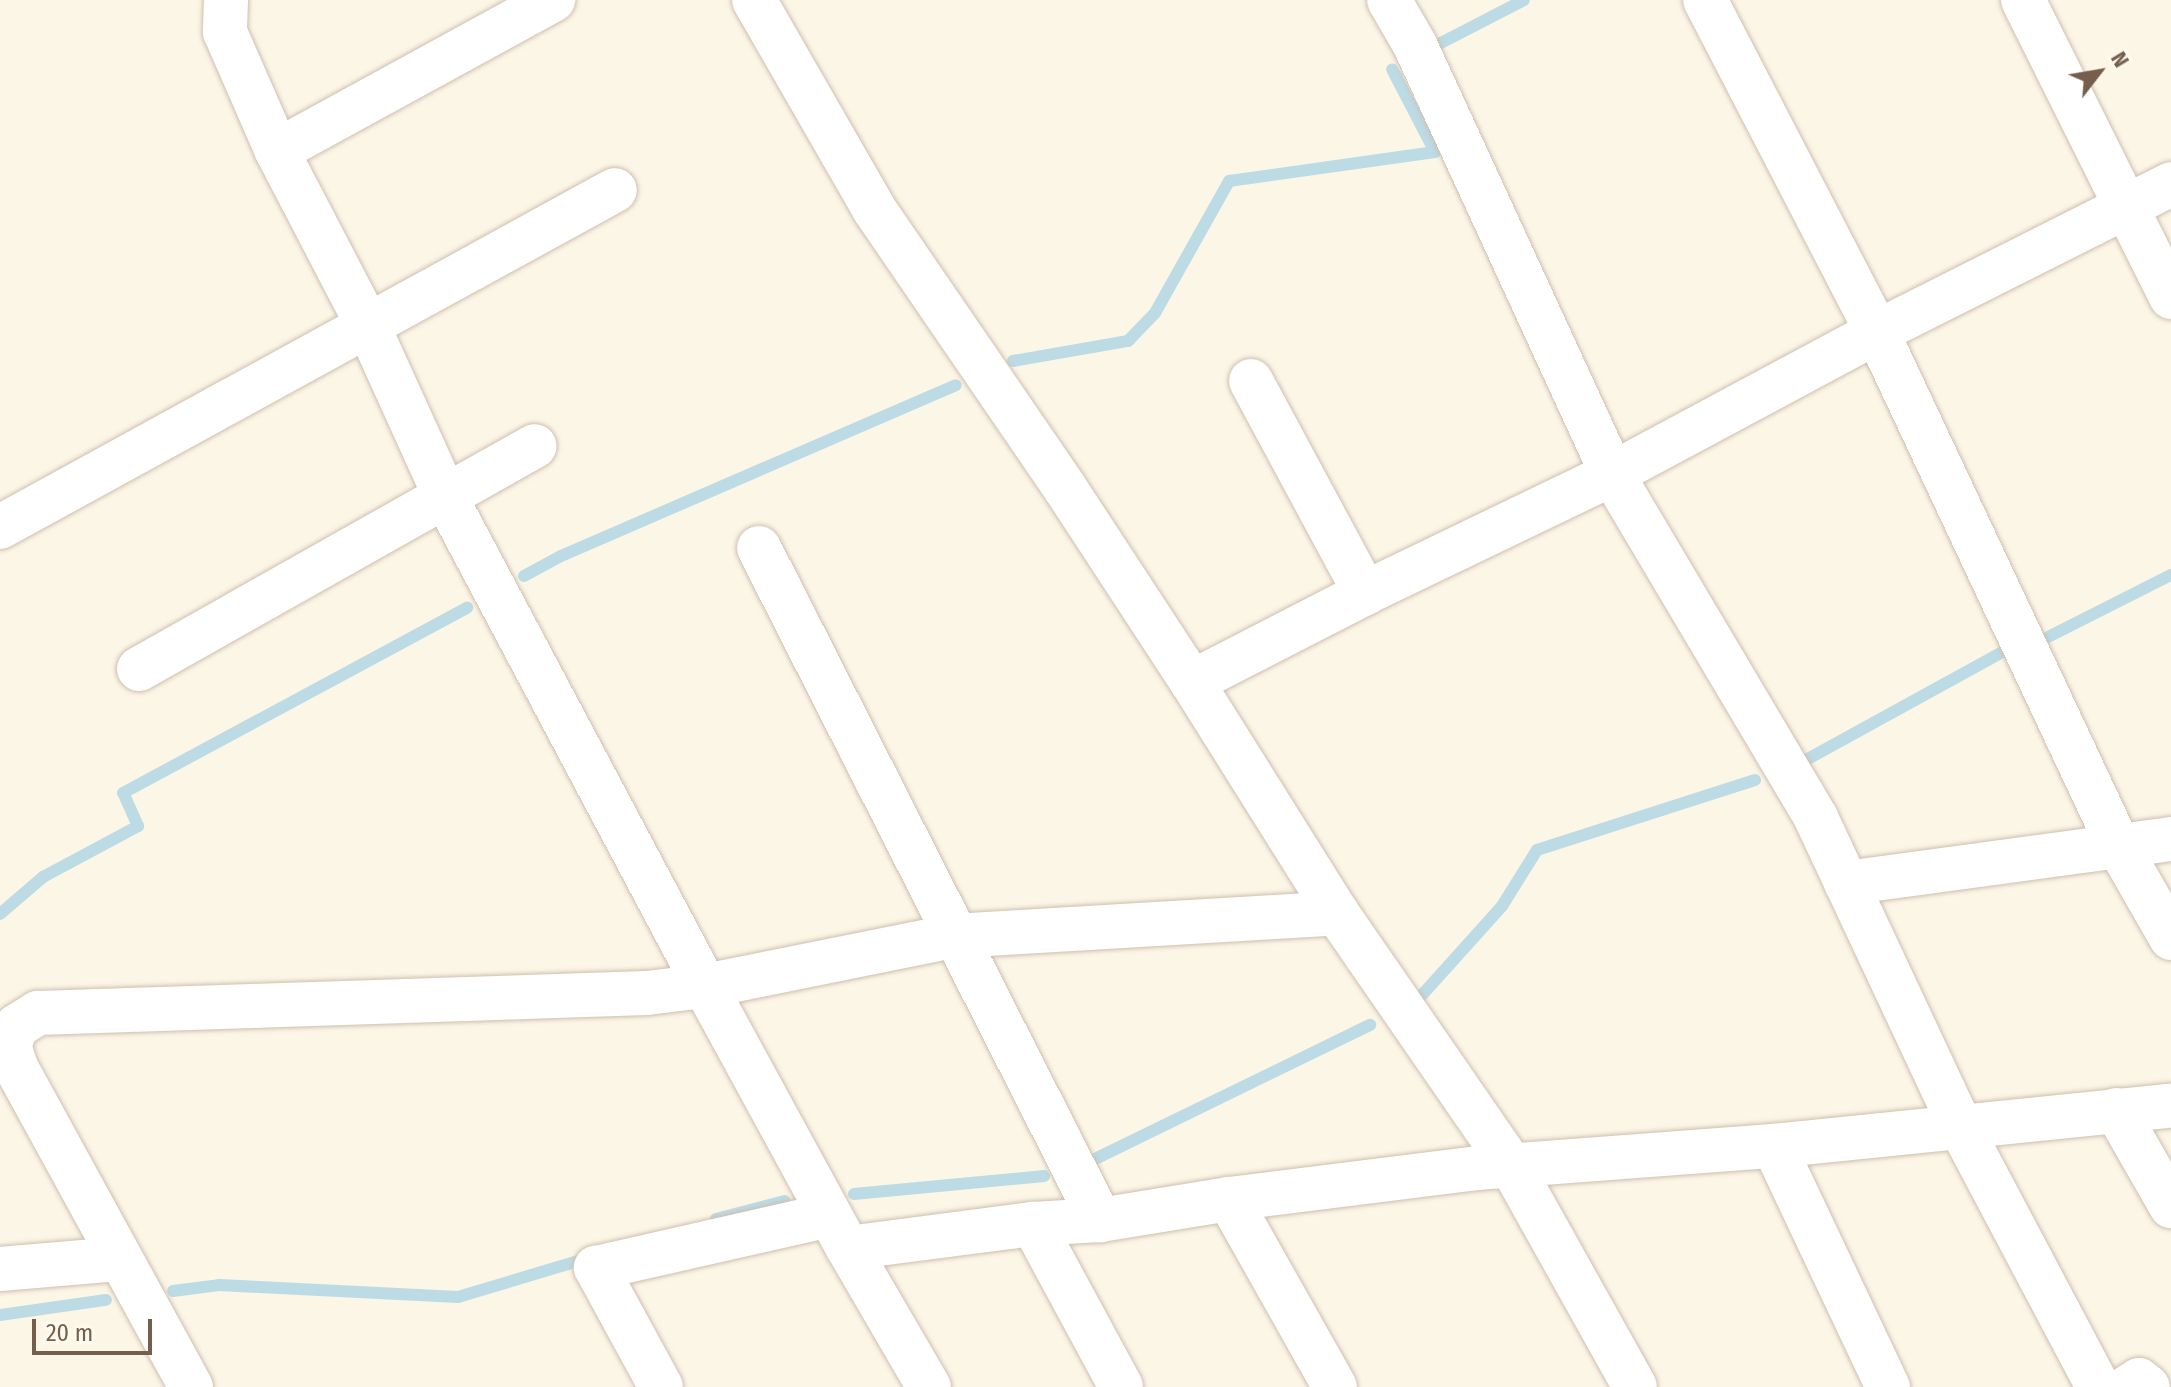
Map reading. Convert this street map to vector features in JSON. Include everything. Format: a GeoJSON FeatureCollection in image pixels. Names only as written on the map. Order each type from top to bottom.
{"type":"FeatureCollection","features":[{"type":"Feature","properties":{"kind":"street"},"geometry":{"type":"LineString","coordinates":[[226,0],[225,32],[277,151],[368,326],[446,498],[838,1231],[929,1387]]}},
{"type":"Feature","properties":{"kind":"street"},"geometry":{"type":"LineString","coordinates":[[277,151],[553,0]]}},
{"type":"Feature","properties":{"kind":"street"},"geometry":{"type":"LineString","coordinates":[[754,0],[874,209],[1065,488],[1337,913],[1511,1165],[1635,1387]]}},
{"type":"Feature","properties":{"kind":"street"},"geometry":{"type":"LineString","coordinates":[[1389,0],[1415,45],[1612,474],[1816,818],[1960,1126],[2098,1387]]}},
{"type":"Feature","properties":{"kind":"street"},"geometry":{"type":"LineString","coordinates":[[1705,0],[1877,332],[2118,845],[2171,938]]}},
{"type":"Feature","properties":{"kind":"street"},"geometry":{"type":"LineString","coordinates":[[2023,0],[2171,297]]}},
{"type":"Feature","properties":{"kind":"street"},"geometry":{"type":"LineString","coordinates":[[1192,682],[1365,593],[1612,474],[1877,332],[2171,184]]}},
{"type":"Feature","properties":{"kind":"street"},"geometry":{"type":"LineString","coordinates":[[0,527],[615,190]]}},
{"type":"Feature","properties":{"kind":"street"},"geometry":{"type":"LineString","coordinates":[[1251,381],[1365,593]]}},
{"type":"Feature","properties":{"kind":"street"},"geometry":{"type":"LineString","coordinates":[[139,669],[535,446]]}},
{"type":"Feature","properties":{"kind":"street"},"geometry":{"type":"LineString","coordinates":[[759,548],[1100,1220]]}},
{"type":"Feature","properties":{"kind":"street"},"geometry":{"type":"LineString","coordinates":[[1846,883],[2171,839]]}},
{"type":"Feature","properties":{"kind":"street"},"geometry":{"type":"LineString","coordinates":[[191,1387],[16,1067],[9,1045],[19,1013],[647,993],[705,986],[954,936],[1337,913]]}},
{"type":"Feature","properties":{"kind":"street"},"geometry":{"type":"LineString","coordinates":[[661,1387],[596,1268],[838,1231],[1100,1220],[1229,1199],[1511,1165],[1774,1146],[2171,1106]]}},
{"type":"Feature","properties":{"kind":"street"},"geometry":{"type":"LineString","coordinates":[[2116,1110],[2171,1206]]}},
{"type":"Feature","properties":{"kind":"street"},"geometry":{"type":"LineString","coordinates":[[1774,1146],[1888,1387]]}},
{"type":"Feature","properties":{"kind":"street"},"geometry":{"type":"LineString","coordinates":[[1229,1199],[1335,1387]]}},
{"type":"Feature","properties":{"kind":"street"},"geometry":{"type":"LineString","coordinates":[[1033,1224],[1121,1387]]}},
{"type":"Feature","properties":{"kind":"street"},"geometry":{"type":"LineString","coordinates":[[0,1269],[119,1259]]}},
{"type":"Feature","properties":{"kind":"street"},"geometry":{"type":"LineString","coordinates":[[2128,1387],[2139,1380],[2148,1387]]}},
{"type":"Feature","properties":{"kind":"waterway"},"geometry":{"type":"LineString","coordinates":[[1435,46],[1524,0]]}},
{"type":"Feature","properties":{"kind":"waterway"},"geometry":{"type":"LineString","coordinates":[[1013,361],[1128,341],[1155,313],[1229,181],[1435,152],[1392,69]]}},
{"type":"Feature","properties":{"kind":"waterway"},"geometry":{"type":"LineString","coordinates":[[524,576],[561,556],[956,385]]}},
{"type":"Feature","properties":{"kind":"waterway"},"geometry":{"type":"LineString","coordinates":[[2048,637],[2171,575]]}},
{"type":"Feature","properties":{"kind":"waterway"},"geometry":{"type":"LineString","coordinates":[[0,914],[43,877],[138,826],[123,793],[467,608]]}},
{"type":"Feature","properties":{"kind":"waterway"},"geometry":{"type":"LineString","coordinates":[[1804,761],[2015,645]]}},
{"type":"Feature","properties":{"kind":"waterway"},"geometry":{"type":"LineString","coordinates":[[1422,995],[1502,906],[1537,850],[1755,780]]}},
{"type":"Feature","properties":{"kind":"waterway"},"geometry":{"type":"LineString","coordinates":[[1097,1158],[1370,1025]]}},
{"type":"Feature","properties":{"kind":"waterway"},"geometry":{"type":"LineString","coordinates":[[854,1194],[1044,1176]]}},
{"type":"Feature","properties":{"kind":"waterway"},"geometry":{"type":"LineString","coordinates":[[716,1219],[785,1201]]}},
{"type":"Feature","properties":{"kind":"waterway"},"geometry":{"type":"LineString","coordinates":[[173,1291],[219,1285],[458,1297],[588,1258]]}},
{"type":"Feature","properties":{"kind":"waterway"},"geometry":{"type":"LineString","coordinates":[[0,1315],[106,1300]]}}]}
